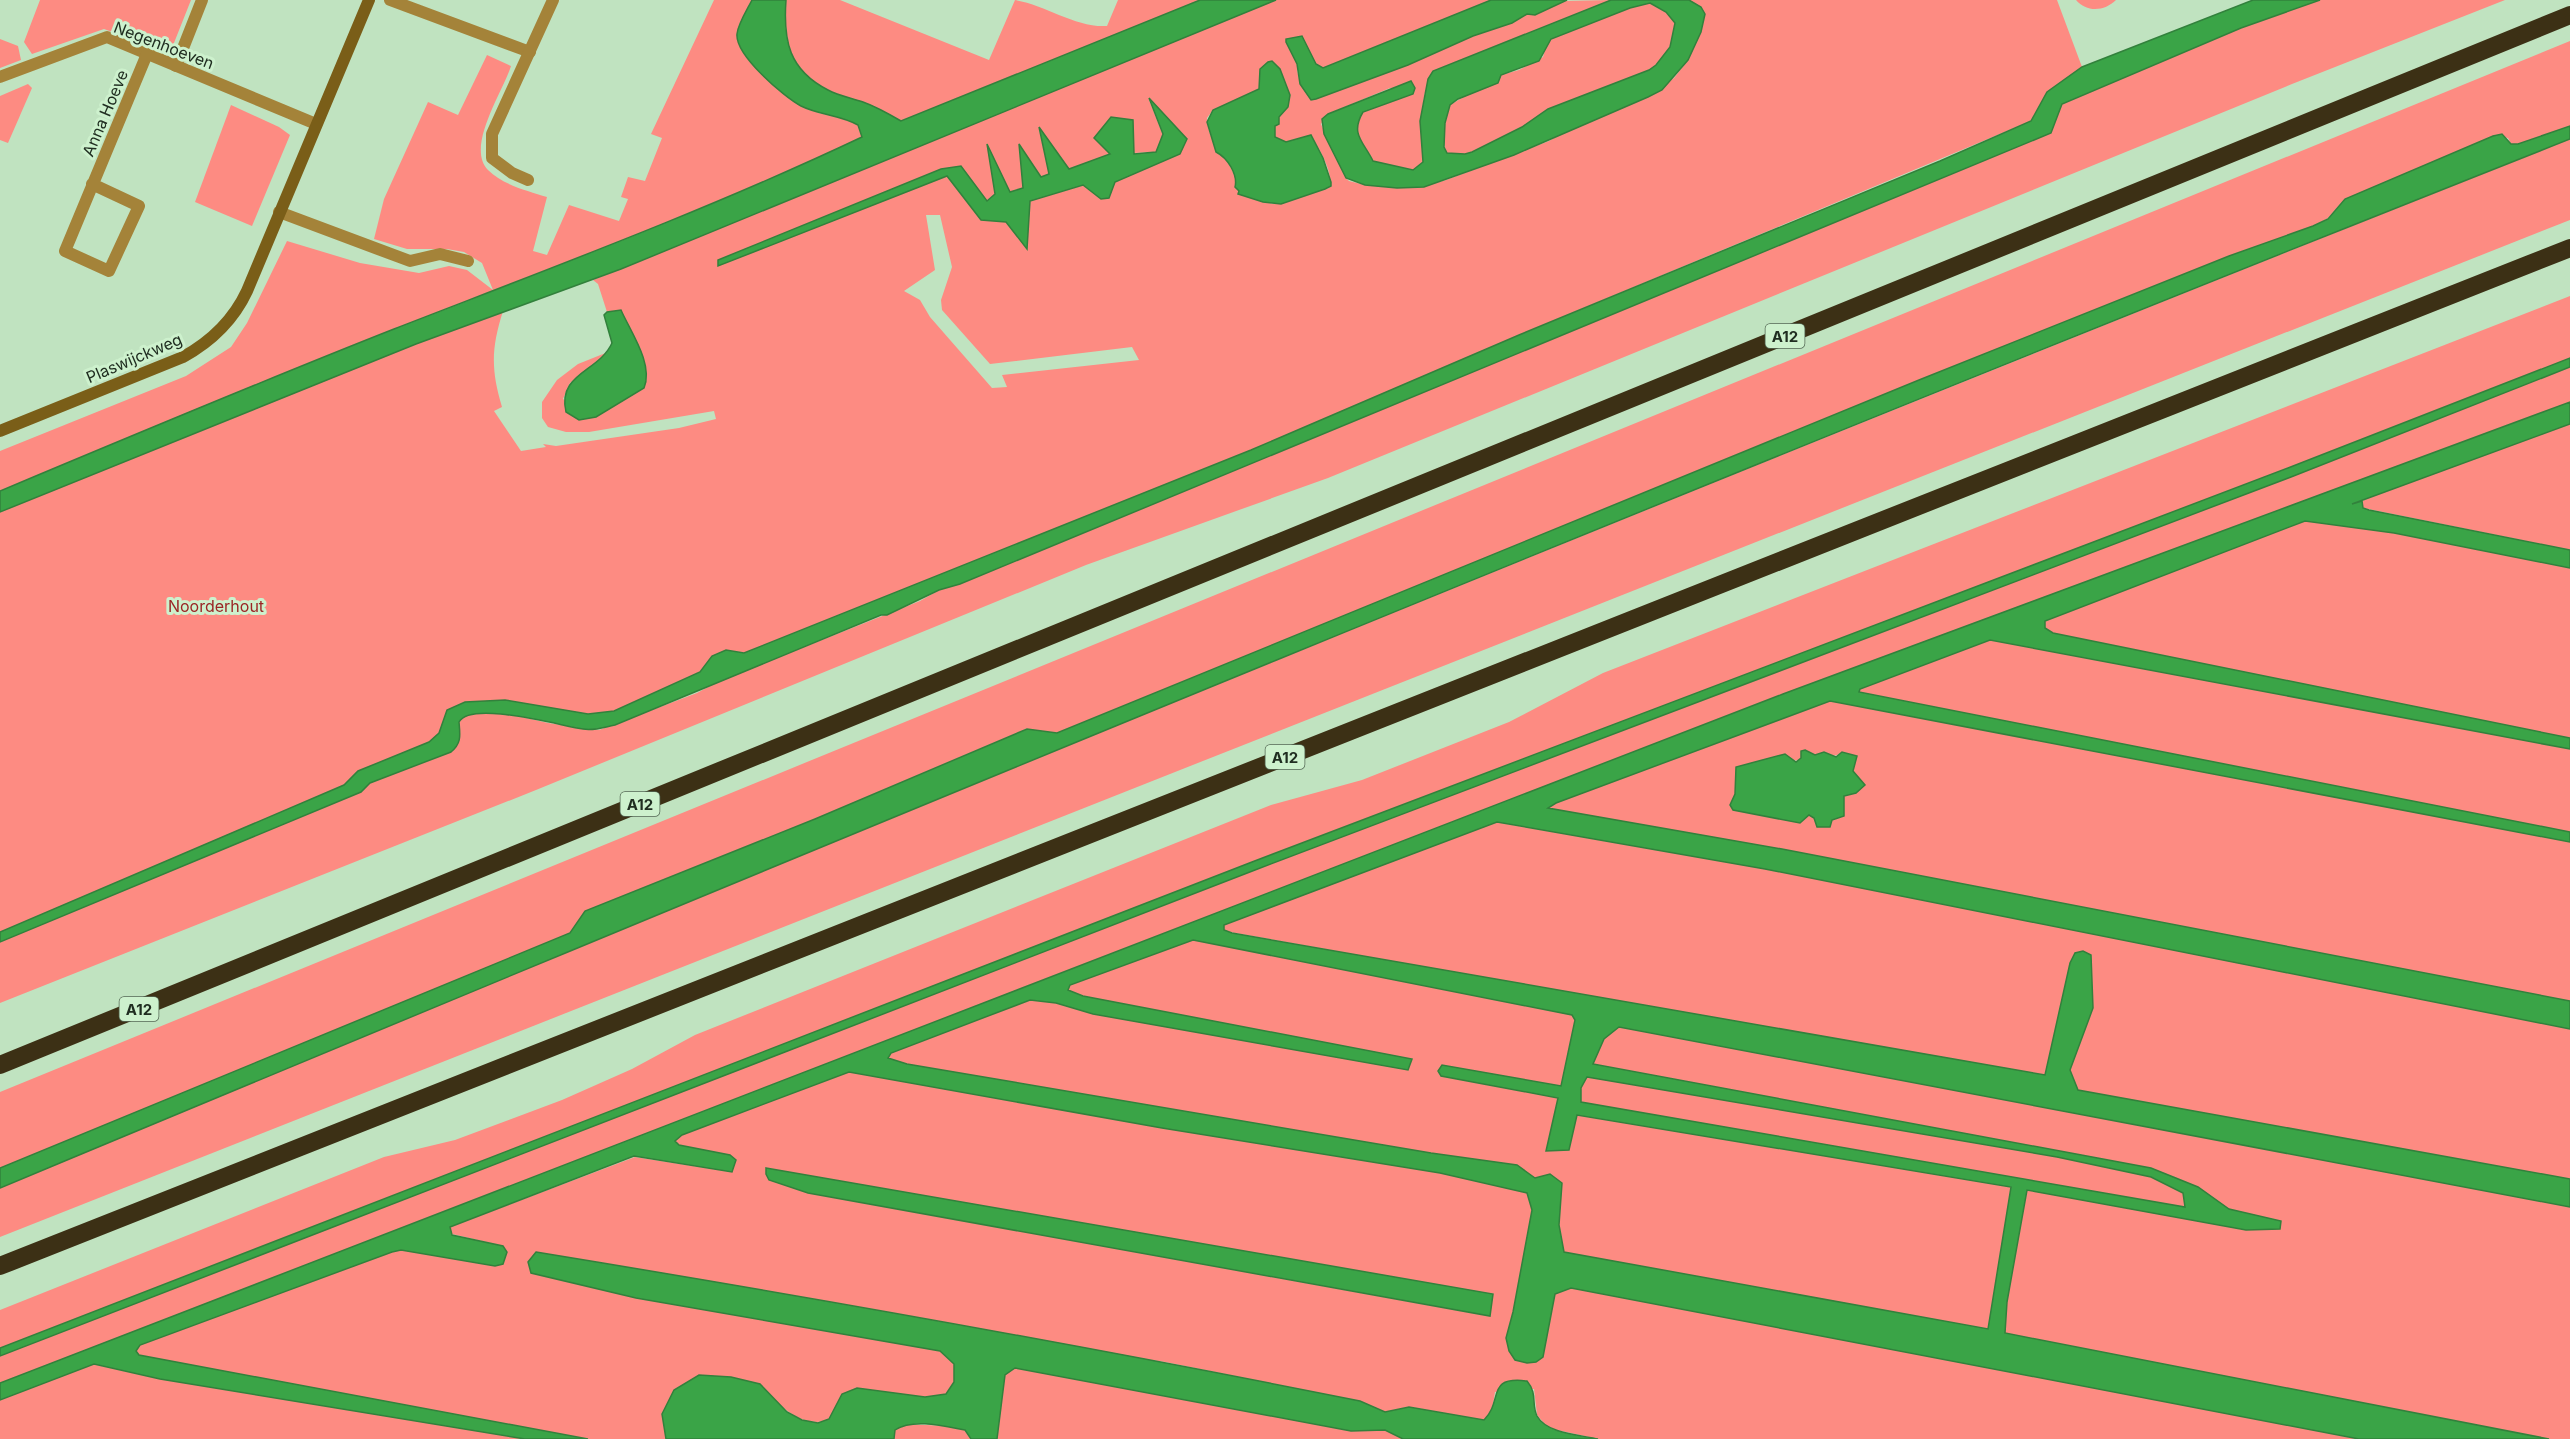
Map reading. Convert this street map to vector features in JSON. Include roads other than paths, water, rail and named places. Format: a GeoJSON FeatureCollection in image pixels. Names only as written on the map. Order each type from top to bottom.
{"type":"FeatureCollection","features":[{"type":"Feature","properties":{"kind":"highway","name":"A12"},"geometry":{"type":"LineString","coordinates":[[0,1065],[2570,15]]}},
{"type":"Feature","properties":{"kind":"highway","name":"A12"},"geometry":{"type":"LineString","coordinates":[[0,1266],[2570,248]]}},
{"type":"Feature","properties":{"kind":"street"},"geometry":{"type":"LineString","coordinates":[[176,66],[202,0]]}},
{"type":"Feature","properties":{"kind":"street","name":"Plaswijckweg"},"geometry":{"type":"LineString","coordinates":[[0,431],[183,357],[200,348],[229,322],[240,307],[369,0]]}},
{"type":"Feature","properties":{"kind":"street"},"geometry":{"type":"LineString","coordinates":[[390,0],[530,52]]}},
{"type":"Feature","properties":{"kind":"street"},"geometry":{"type":"LineString","coordinates":[[528,180],[513,173],[492,158],[492,134],[553,0]]}},
{"type":"Feature","properties":{"kind":"street","name":"Negenhoeven"},"geometry":{"type":"LineString","coordinates":[[0,77],[106,37],[316,124]]}},
{"type":"Feature","properties":{"kind":"street","name":"Anna Hoeve"},"geometry":{"type":"LineString","coordinates":[[92,184],[139,206],[109,271],[65,251],[92,184],[147,54]]}},
{"type":"Feature","properties":{"kind":"street"},"geometry":{"type":"LineString","coordinates":[[279,212],[410,261],[440,254],[468,261]]}},
{"type":"Feature","properties":{"kind":"park label","name":"Noorderhout"},"geometry":{"type":"Point","coordinates":[216,606]}}]}
